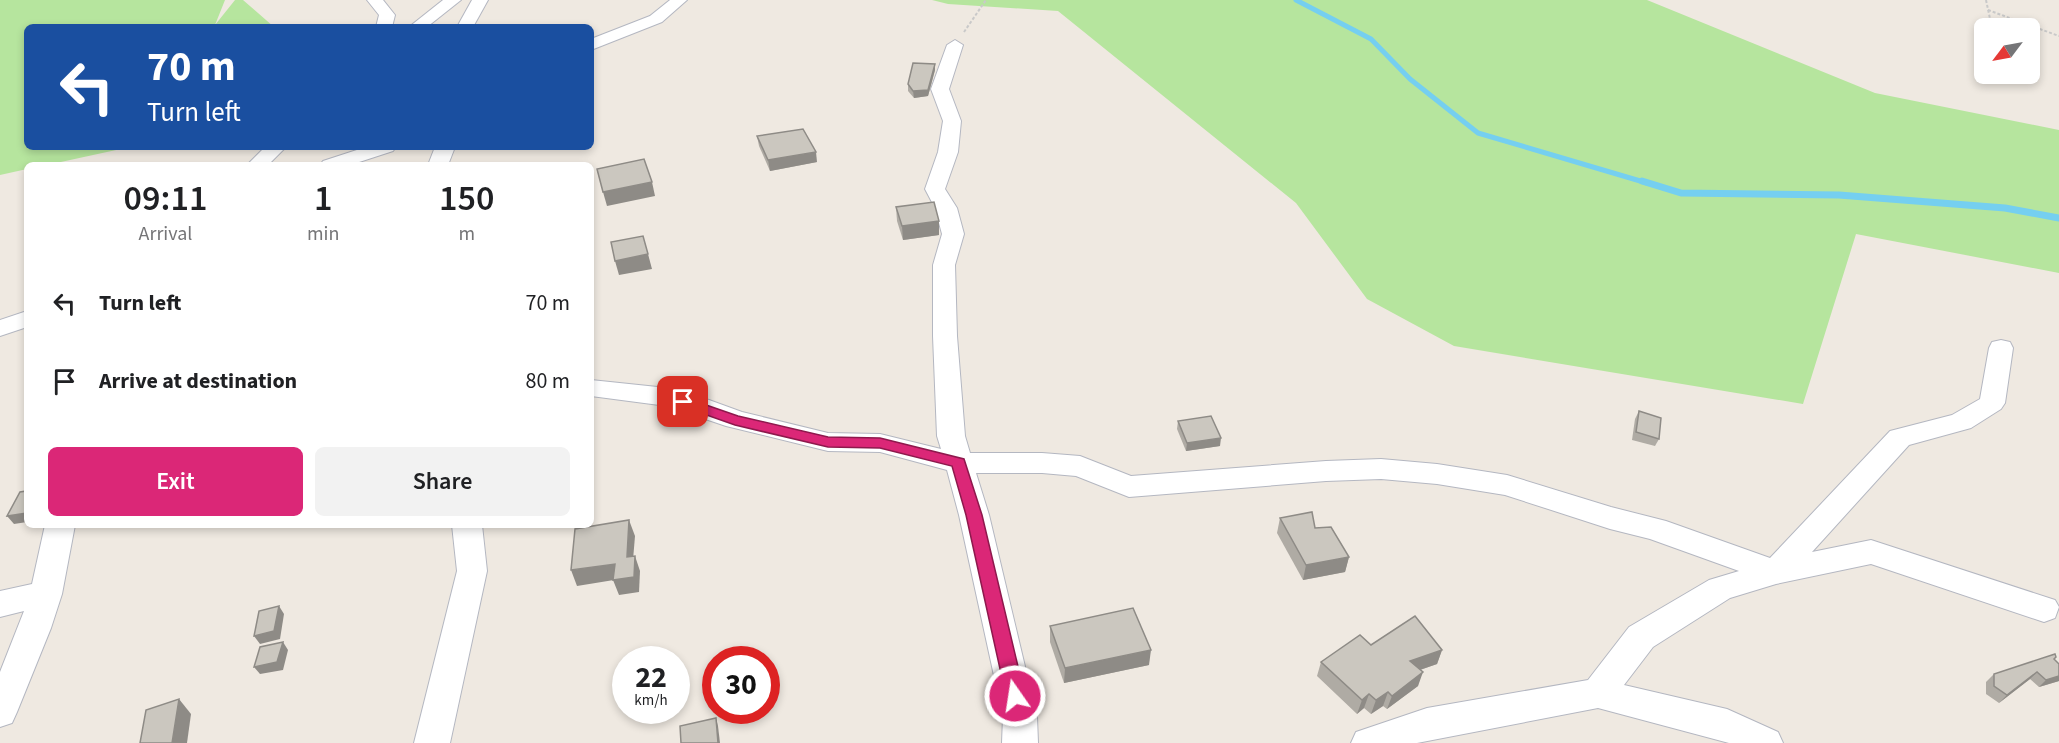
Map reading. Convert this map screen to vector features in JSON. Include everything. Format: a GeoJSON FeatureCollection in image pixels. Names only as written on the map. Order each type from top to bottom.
{"type":"FeatureCollection","features":[{"type":"Feature","properties":{"kind":"street"},"geometry":{"type":"LineString","coordinates":[[375,0],[387,15],[385,24]]}},
{"type":"Feature","properties":{"kind":"street"},"geometry":{"type":"LineString","coordinates":[[421,24],[453,0]]}},
{"type":"Feature","properties":{"kind":"street"},"geometry":{"type":"LineString","coordinates":[[467,24],[480,0]]}},
{"type":"Feature","properties":{"kind":"street"},"geometry":{"type":"LineString","coordinates":[[594,44],[656,19],[679,0]]}},
{"type":"Feature","properties":{"kind":"street"},"geometry":{"type":"LineString","coordinates":[[955,45],[940,89],[952,121],[948,152],[935,189],[946,208],[953,234],[944,265],[945,336],[951,436],[974,515],[1020,717],[1020,743]]}},
{"type":"Feature","properties":{"kind":"street"},"geometry":{"type":"LineString","coordinates":[[260,162],[273,150]]}},
{"type":"Feature","properties":{"kind":"street"},"geometry":{"type":"LineString","coordinates":[[339,162],[377,150]]}},
{"type":"Feature","properties":{"kind":"street"},"geometry":{"type":"LineString","coordinates":[[0,330],[24,319]]}},
{"type":"Feature","properties":{"kind":"street"},"geometry":{"type":"LineString","coordinates":[[0,330],[24,326]]}},
{"type":"Feature","properties":{"kind":"street"},"geometry":{"type":"LineString","coordinates":[[1776,572],[1900,438],[1961,422],[1992,403],[2001,348]]}},
{"type":"Feature","properties":{"kind":"street"},"geometry":{"type":"LineString","coordinates":[[594,388],[667,397],[700,406],[735,420],[828,442],[880,443],[959,463],[1042,463],[1080,466],[1129,487],[1326,471],[1381,469],[1437,474],[1507,485],[1610,518],[1654,529],[1776,572]]}},
{"type":"Feature","properties":{"kind":"street"},"geometry":{"type":"LineString","coordinates":[[0,712],[35,628],[46,594],[59,528]]}},
{"type":"Feature","properties":{"kind":"street"},"geometry":{"type":"LineString","coordinates":[[432,743],[472,571],[467,528]]}},
{"type":"Feature","properties":{"kind":"street"},"geometry":{"type":"LineString","coordinates":[[1598,693],[1641,637],[1720,589],[1776,572],[1872,552],[2043,609]]}},
{"type":"Feature","properties":{"kind":"street"},"geometry":{"type":"LineString","coordinates":[[0,604],[46,594]]}},
{"type":"Feature","properties":{"kind":"street"},"geometry":{"type":"LineString","coordinates":[[1369,743],[1427,724],[1598,693],[1654,709],[1727,725],[1765,743]]}},
{"type":"Feature","properties":{"kind":"path"},"geometry":{"type":"LineString","coordinates":[[955,45],[986,0]]}},
{"type":"Feature","properties":{"kind":"path"},"geometry":{"type":"LineString","coordinates":[[1986,0],[1990,18]]}},
{"type":"Feature","properties":{"kind":"path"},"geometry":{"type":"LineString","coordinates":[[1988,10],[2059,36]]}},
{"type":"Feature","properties":{"kind":"green space"},"geometry":{"type":"Polygon","coordinates":[[[0,0],[225,0],[215,24],[24,24],[24,150],[116,150],[61,162],[24,162],[24,170],[0,175],[0,0]]]}},
{"type":"Feature","properties":{"kind":"green space"},"geometry":{"type":"Polygon","coordinates":[[[235,0],[243,0],[271,24],[216,24],[235,0]]]}},
{"type":"Feature","properties":{"kind":"green space"},"geometry":{"type":"Polygon","coordinates":[[[932,0],[1647,0],[1875,93],[2059,130],[2059,273],[1856,234],[1803,404],[1454,346],[1367,299],[1296,203],[1058,11],[948,4],[932,0]]]}},
{"type":"Feature","properties":{"kind":"building"},"geometry":{"type":"Polygon","coordinates":[[[913,63],[935,64],[928,90],[913,91],[908,84],[913,63]]]}},
{"type":"Feature","properties":{"kind":"building"},"geometry":{"type":"Polygon","coordinates":[[[803,129],[816,152],[768,160],[757,136],[803,129]]]}},
{"type":"Feature","properties":{"kind":"building"},"geometry":{"type":"Polygon","coordinates":[[[644,159],[652,182],[603,192],[597,169],[644,159]]]}},
{"type":"Feature","properties":{"kind":"building"},"geometry":{"type":"Polygon","coordinates":[[[934,202],[939,221],[902,226],[896,207],[934,202]]]}},
{"type":"Feature","properties":{"kind":"building"},"geometry":{"type":"Polygon","coordinates":[[[643,236],[648,254],[615,261],[611,242],[643,236]]]}},
{"type":"Feature","properties":{"kind":"building"},"geometry":{"type":"Polygon","coordinates":[[[1639,411],[1661,418],[1659,439],[1636,432],[1639,411]]]}},
{"type":"Feature","properties":{"kind":"building"},"geometry":{"type":"Polygon","coordinates":[[[1211,416],[1221,438],[1187,443],[1178,421],[1211,416]]]}},
{"type":"Feature","properties":{"kind":"building"},"geometry":{"type":"Polygon","coordinates":[[[24,491],[24,513],[7,516],[20,492],[24,491]]]}},
{"type":"Feature","properties":{"kind":"building"},"geometry":{"type":"Polygon","coordinates":[[[1312,512],[1315,528],[1331,527],[1349,557],[1306,565],[1280,518],[1312,512]]]}},
{"type":"Feature","properties":{"kind":"building"},"geometry":{"type":"Polygon","coordinates":[[[629,520],[627,557],[635,556],[634,577],[613,580],[615,564],[571,570],[575,529],[594,528],[594,526],[629,520]]]}},
{"type":"Feature","properties":{"kind":"building"},"geometry":{"type":"Polygon","coordinates":[[[279,606],[274,631],[254,636],[259,611],[279,606]]]}},
{"type":"Feature","properties":{"kind":"building"},"geometry":{"type":"Polygon","coordinates":[[[1133,608],[1151,650],[1065,668],[1050,626],[1133,608]]]}},
{"type":"Feature","properties":{"kind":"building"},"geometry":{"type":"Polygon","coordinates":[[[1415,616],[1442,650],[1410,661],[1423,672],[1392,696],[1388,692],[1376,700],[1369,694],[1362,700],[1321,662],[1360,635],[1371,645],[1415,616]]]}},
{"type":"Feature","properties":{"kind":"building"},"geometry":{"type":"Polygon","coordinates":[[[283,642],[277,662],[254,667],[260,647],[283,642]]]}},
{"type":"Feature","properties":{"kind":"building"},"geometry":{"type":"Polygon","coordinates":[[[2055,654],[2054,659],[2059,664],[2059,676],[2046,680],[2037,672],[2007,695],[1994,686],[1994,674],[2055,654]]]}},
{"type":"Feature","properties":{"kind":"building"},"geometry":{"type":"Polygon","coordinates":[[[179,699],[172,743],[140,743],[146,710],[179,699]]]}},
{"type":"Feature","properties":{"kind":"building"},"geometry":{"type":"Polygon","coordinates":[[[702,721],[702,724],[716,724],[718,743],[681,743],[680,726],[702,721]]]}},
{"type":"Feature","properties":{"kind":"waterway"},"geometry":{"type":"LineString","coordinates":[[1296,0],[1371,39],[1410,79],[1478,133],[1647,183]]}},
{"type":"Feature","properties":{"kind":"waterway"},"geometry":{"type":"LineString","coordinates":[[1642,181],[1681,193],[1839,195],[2005,208],[2059,218]]}},
{"type":"Feature","properties":{"kind":"route"},"geometry":{"type":"LineString","coordinates":[[683,402],[735,420],[828,442],[880,443],[959,463],[974,515],[1015,696]]}}]}
